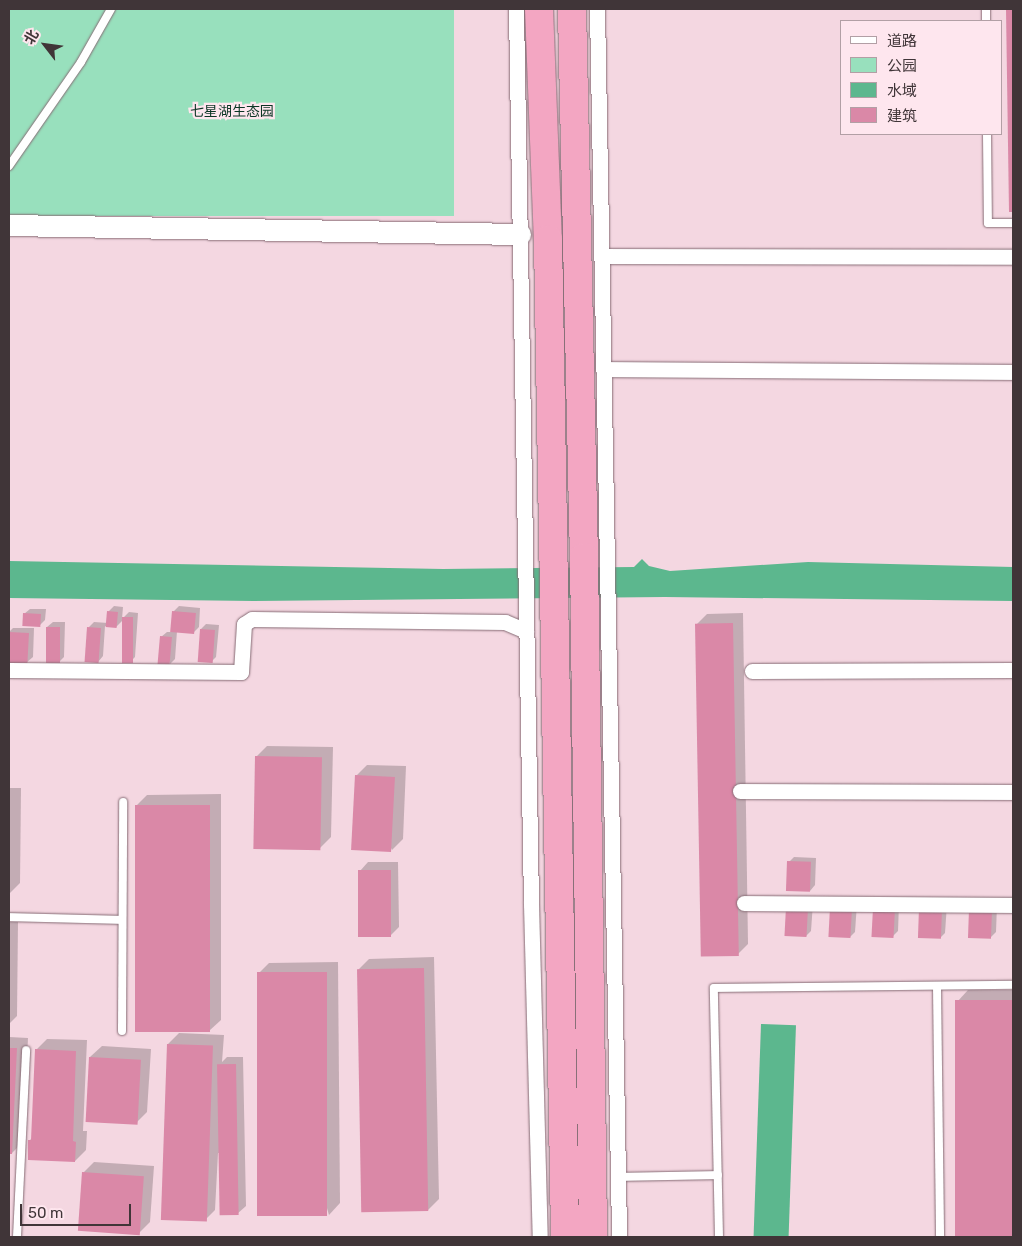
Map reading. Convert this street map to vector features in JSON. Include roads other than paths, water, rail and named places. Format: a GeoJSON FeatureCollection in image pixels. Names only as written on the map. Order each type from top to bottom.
{"type":"FeatureCollection","features":[{"type":"Feature","properties":{"kind":"highway"},"geometry":{"type":"LineString","coordinates":[[539,9],[548,239],[565,1237]]}},
{"type":"Feature","properties":{"kind":"highway"},"geometry":{"type":"LineString","coordinates":[[572,9],[596,554],[605,1177],[593,1237]]}},
{"type":"Feature","properties":{"kind":"street"},"geometry":{"type":"LineString","coordinates":[[516,9],[526,631],[540,1237]]}},
{"type":"Feature","properties":{"kind":"street"},"geometry":{"type":"LineString","coordinates":[[596,554],[603,369],[597,9]]}},
{"type":"Feature","properties":{"kind":"street"},"geometry":{"type":"LineString","coordinates":[[9,225],[520,234]]}},
{"type":"Feature","properties":{"kind":"street"},"geometry":{"type":"LineString","coordinates":[[602,256],[1013,258]]}},
{"type":"Feature","properties":{"kind":"street"},"geometry":{"type":"LineString","coordinates":[[603,369],[1013,372]]}},
{"type":"Feature","properties":{"kind":"street"},"geometry":{"type":"LineString","coordinates":[[9,670],[241,672],[244,624],[252,618],[504,622],[526,631]]}},
{"type":"Feature","properties":{"kind":"street"},"geometry":{"type":"LineString","coordinates":[[752,671],[1013,670]]}},
{"type":"Feature","properties":{"kind":"street"},"geometry":{"type":"LineString","coordinates":[[740,791],[1013,792]]}},
{"type":"Feature","properties":{"kind":"street"},"geometry":{"type":"LineString","coordinates":[[744,903],[1013,905]]}},
{"type":"Feature","properties":{"kind":"street"},"geometry":{"type":"LineString","coordinates":[[605,1177],[619,1237]]}},
{"type":"Feature","properties":{"kind":"lane"},"geometry":{"type":"LineString","coordinates":[[9,166],[80,62],[112,9]]}},
{"type":"Feature","properties":{"kind":"lane"},"geometry":{"type":"LineString","coordinates":[[987,135],[988,223],[1013,223]]}},
{"type":"Feature","properties":{"kind":"lane"},"geometry":{"type":"LineString","coordinates":[[122,802],[122,1031]]}},
{"type":"Feature","properties":{"kind":"lane"},"geometry":{"type":"LineString","coordinates":[[9,917],[122,920]]}},
{"type":"Feature","properties":{"kind":"lane"},"geometry":{"type":"LineString","coordinates":[[719,1237],[714,988],[1013,985]]}},
{"type":"Feature","properties":{"kind":"lane"},"geometry":{"type":"LineString","coordinates":[[937,986],[940,1237]]}},
{"type":"Feature","properties":{"kind":"lane"},"geometry":{"type":"LineString","coordinates":[[17,1237],[26,1050]]}},
{"type":"Feature","properties":{"kind":"lane"},"geometry":{"type":"LineString","coordinates":[[605,1177],[718,1175]]}},
{"type":"Feature","properties":{"kind":"water"},"geometry":{"type":"Polygon","coordinates":[[[642,559],[649,566],[670,571],[808,562],[1013,567],[1013,601],[665,597],[254,601],[9,598],[9,561],[443,569],[634,567],[642,559]]]}},
{"type":"Feature","properties":{"kind":"water"},"geometry":{"type":"Polygon","coordinates":[[[761,1024],[796,1025],[789,1237],[754,1237],[761,1024]]]}},
{"type":"Feature","properties":{"kind":"park label","name":"七星湖生态园"},"geometry":{"type":"Point","coordinates":[232,112]}}]}
